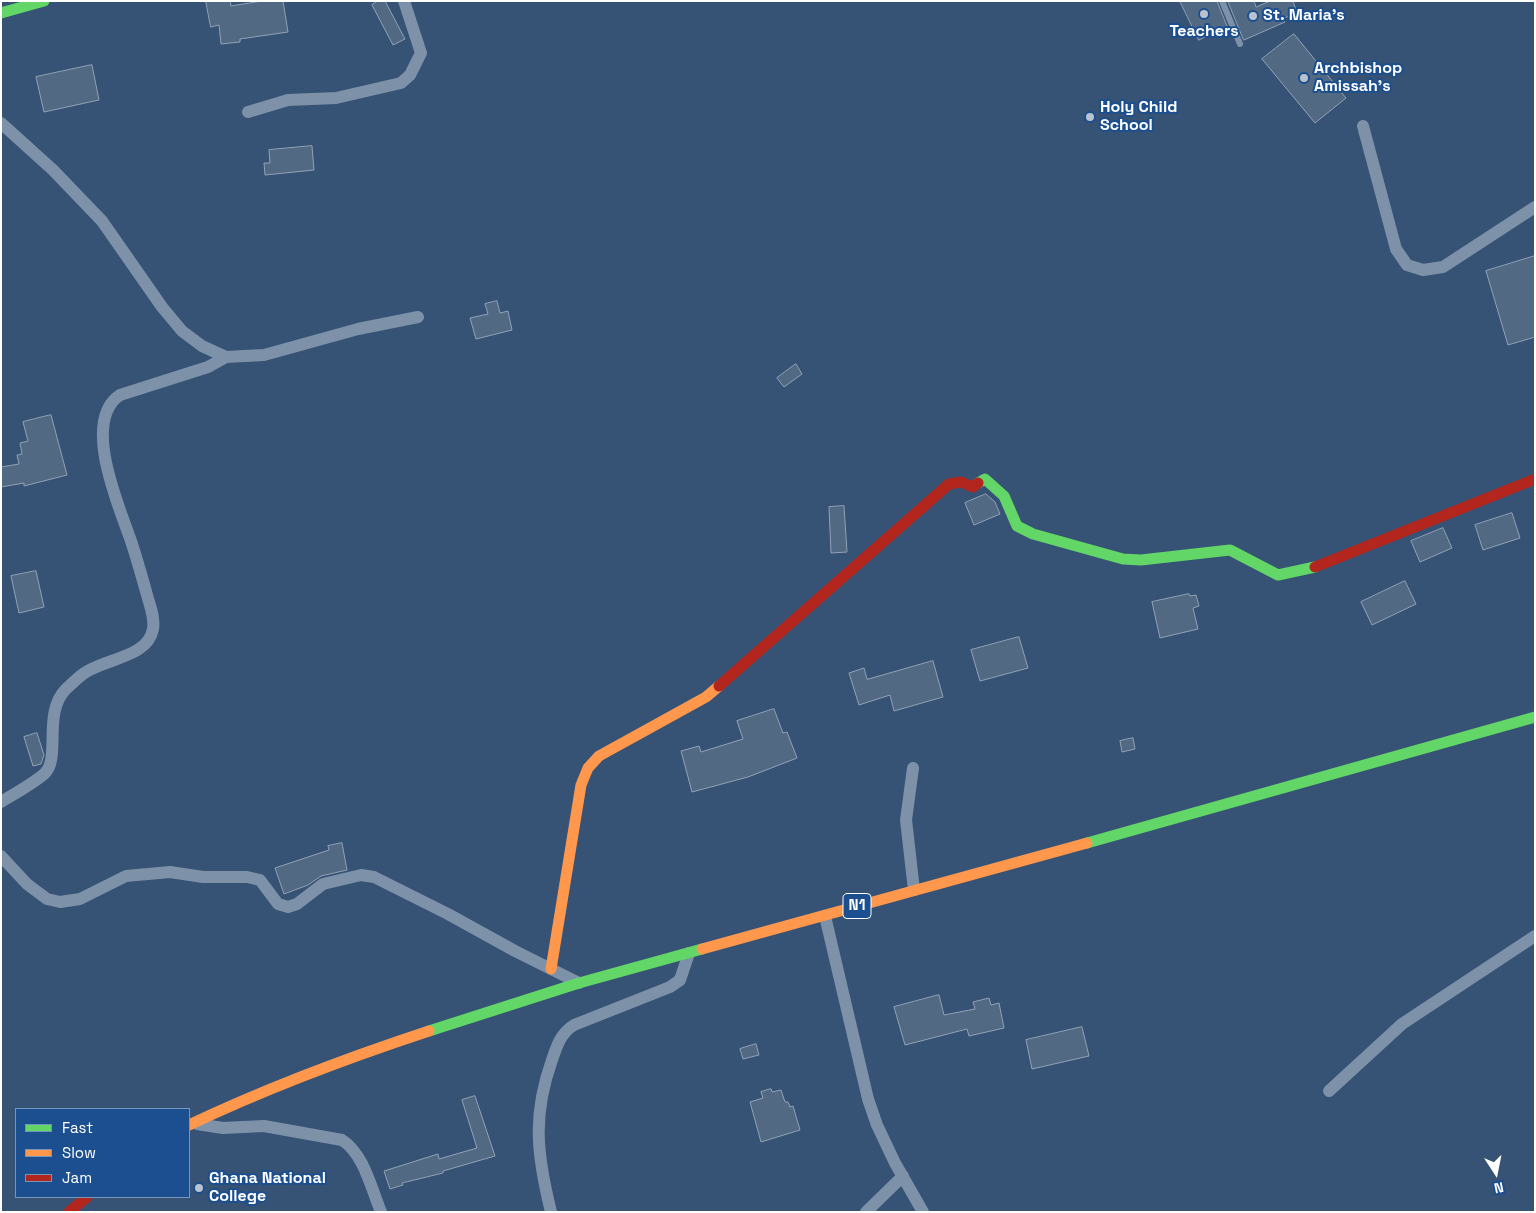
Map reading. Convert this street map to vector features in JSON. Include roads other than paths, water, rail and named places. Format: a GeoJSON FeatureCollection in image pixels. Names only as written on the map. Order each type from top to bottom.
{"type":"FeatureCollection","features":[{"type":"Feature","properties":{"kind":"main road"},"geometry":{"type":"LineString","coordinates":[[1,13],[44,1]]}},
{"type":"Feature","properties":{"kind":"main road"},"geometry":{"type":"LineString","coordinates":[[551,969],[581,786],[588,768],[599,756],[706,697],[949,484],[961,482],[972,487],[985,479],[1004,496],[1017,526],[1033,534],[1122,559],[1141,560],[1230,550],[1278,575],[1294,574],[1336,560],[1535,479]]}},
{"type":"Feature","properties":{"kind":"main road","name":"N1"},"geometry":{"type":"LineString","coordinates":[[190,1124],[251,1096],[353,1056],[579,983],[1434,747],[1535,717]]}},
{"type":"Feature","properties":{"kind":"main road"},"geometry":{"type":"LineString","coordinates":[[69,1212],[86,1198]]}},
{"type":"Feature","properties":{"kind":"street"},"geometry":{"type":"LineString","coordinates":[[248,112],[288,100],[336,98],[400,83],[410,75],[421,53],[404,1]]}},
{"type":"Feature","properties":{"kind":"street"},"geometry":{"type":"LineString","coordinates":[[1,123],[53,170],[102,221],[162,307],[182,331],[202,346],[226,357]]}},
{"type":"Feature","properties":{"kind":"street"},"geometry":{"type":"LineString","coordinates":[[1363,126],[1396,249],[1407,265],[1423,270],[1443,267],[1535,208]]}},
{"type":"Feature","properties":{"kind":"street"},"geometry":{"type":"LineString","coordinates":[[1,802],[46,772],[51,760],[55,708],[64,692],[85,672],[108,660],[136,652],[151,636],[154,626],[146,589],[109,478],[104,444],[106,409],[112,401],[120,395],[208,367],[226,357],[264,355],[358,329],[418,317]]}},
{"type":"Feature","properties":{"kind":"street"},"geometry":{"type":"LineString","coordinates":[[913,768],[906,820],[914,890]]}},
{"type":"Feature","properties":{"kind":"street"},"geometry":{"type":"LineString","coordinates":[[1,856],[27,884],[47,899],[60,902],[80,899],[126,876],[170,872],[203,877],[247,877],[260,880],[278,904],[288,907],[297,904],[323,884],[362,875],[374,877],[579,983]]}},
{"type":"Feature","properties":{"kind":"street"},"geometry":{"type":"LineString","coordinates":[[825,916],[868,1099],[877,1125],[902,1176],[923,1212]]}},
{"type":"Feature","properties":{"kind":"street"},"geometry":{"type":"LineString","coordinates":[[1329,1091],[1402,1024],[1535,936]]}},
{"type":"Feature","properties":{"kind":"street"},"geometry":{"type":"LineString","coordinates":[[551,1212],[539,1153],[538,1120],[542,1088],[558,1044],[565,1031],[574,1025],[670,987],[680,980],[689,953]]}},
{"type":"Feature","properties":{"kind":"street"},"geometry":{"type":"LineString","coordinates":[[190,1124],[223,1128],[264,1126],[342,1140],[350,1145],[356,1154],[381,1212]]}},
{"type":"Feature","properties":{"kind":"street"},"geometry":{"type":"LineString","coordinates":[[866,1212],[902,1176]]}},
{"type":"Feature","properties":{"kind":"lane"},"geometry":{"type":"LineString","coordinates":[[1222,1],[1240,44]]}},
{"type":"Feature","properties":{"kind":"place","name":"Teachers"},"geometry":{"type":"Point","coordinates":[1204,14]}},
{"type":"Feature","properties":{"kind":"place","name":"St. Maria's"},"geometry":{"type":"Point","coordinates":[1253,16]}},
{"type":"Feature","properties":{"kind":"place","name":"Archbishop Amissah's"},"geometry":{"type":"Point","coordinates":[1304,78]}},
{"type":"Feature","properties":{"kind":"place","name":"Holy Child School"},"geometry":{"type":"Point","coordinates":[1090,117]}},
{"type":"Feature","properties":{"kind":"place","name":"Ghana National College"},"geometry":{"type":"Point","coordinates":[199,1188]}}]}
